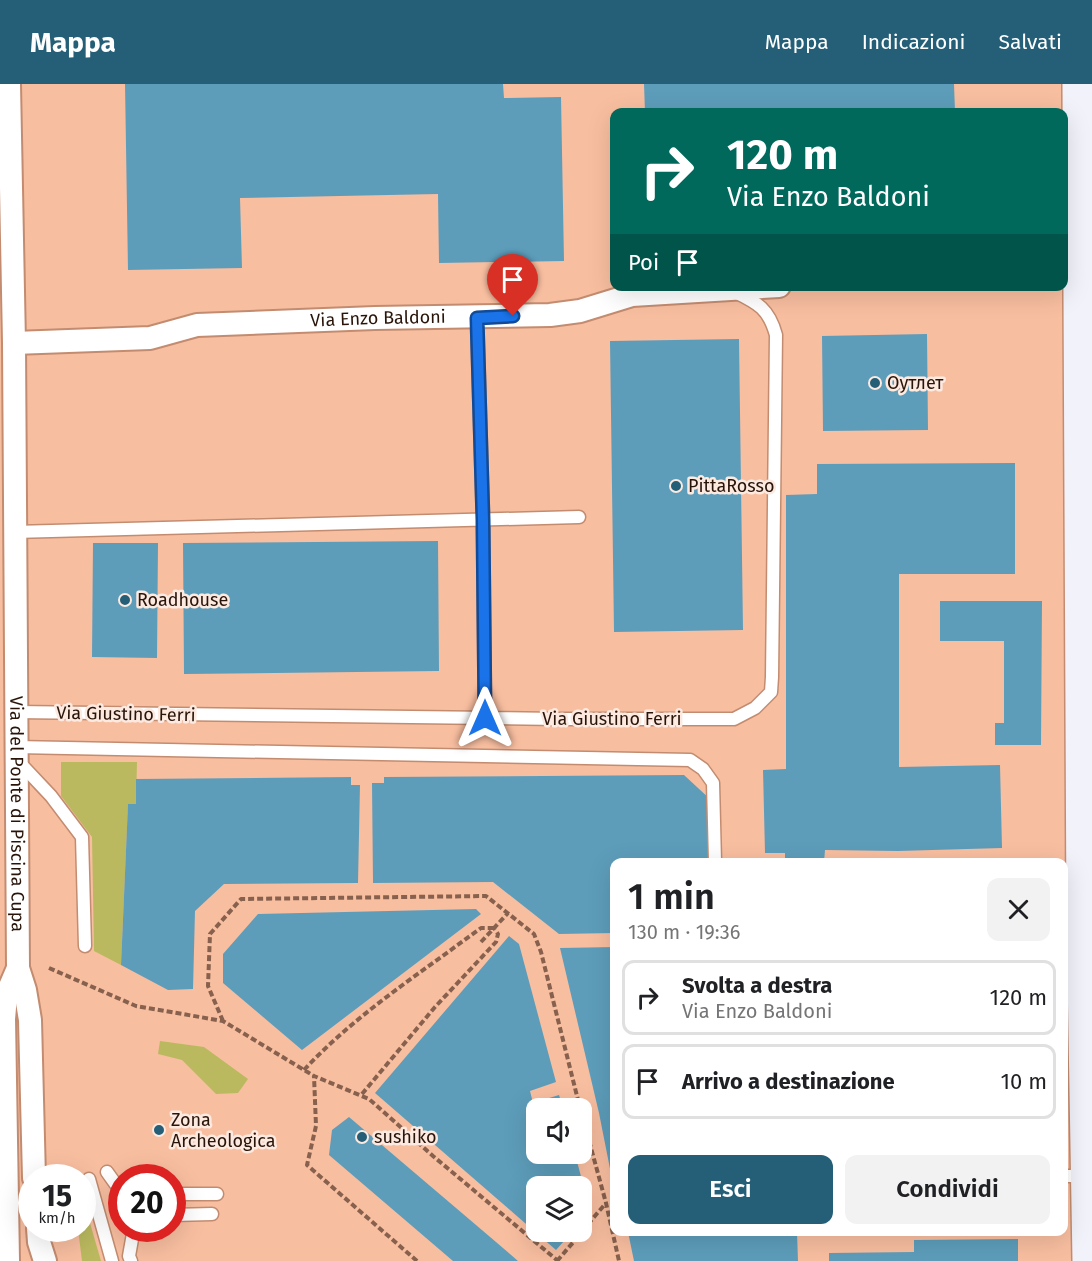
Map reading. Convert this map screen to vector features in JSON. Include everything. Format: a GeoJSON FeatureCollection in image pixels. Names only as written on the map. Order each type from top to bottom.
{"type":"FeatureCollection","features":[{"type":"Feature","properties":{"kind":"street","name":"Via del Ponte di Piscina Cupa"},"geometry":{"type":"LineString","coordinates":[[9,84],[14,343],[18,968],[25,990],[30,1020],[34,1164]]}},
{"type":"Feature","properties":{"kind":"street"},"geometry":{"type":"LineString","coordinates":[[1079,84],[1071,275],[1083,907],[1075,1176],[1089,1261]]}},
{"type":"Feature","properties":{"kind":"street","name":"Via Enzo Baldoni"},"geometry":{"type":"LineString","coordinates":[[14,343],[150,338],[198,325],[375,318],[550,315],[580,311],[632,295],[687,291]]}},
{"type":"Feature","properties":{"kind":"street","name":"Via del Ponte di Piscina Cupa"},"geometry":{"type":"LineString","coordinates":[[8,1261],[4,1019],[6,996],[18,968]]}},
{"type":"Feature","properties":{"kind":"street"},"geometry":{"type":"LineString","coordinates":[[39,1242],[45,1261]]}},
{"type":"Feature","properties":{"kind":"lane","name":"Via Giustino Ferri"},"geometry":{"type":"LineString","coordinates":[[16,712],[734,719],[755,708],[771,692],[776,334],[773,321],[760,304],[735,291]]}},
{"type":"Feature","properties":{"kind":"lane"},"geometry":{"type":"LineString","coordinates":[[477,318],[483,520],[485,718]]}},
{"type":"Feature","properties":{"kind":"lane"},"geometry":{"type":"LineString","coordinates":[[14,532],[579,517]]}},
{"type":"Feature","properties":{"kind":"lane"},"geometry":{"type":"LineString","coordinates":[[16,753],[690,760],[704,769],[712,783],[715,858]]}},
{"type":"Feature","properties":{"kind":"lane"},"geometry":{"type":"LineString","coordinates":[[16,753],[82,837],[85,946]]}},
{"type":"Feature","properties":{"kind":"lane"},"geometry":{"type":"LineString","coordinates":[[186,1194],[217,1194]]}},
{"type":"Feature","properties":{"kind":"lane"},"geometry":{"type":"LineString","coordinates":[[96,1204],[112,1261]]}},
{"type":"Feature","properties":{"kind":"lane"},"geometry":{"type":"LineString","coordinates":[[186,1215],[212,1214]]}},
{"type":"Feature","properties":{"kind":"lane"},"geometry":{"type":"LineString","coordinates":[[131,1261],[129,1256],[132,1242]]}},
{"type":"Feature","properties":{"kind":"path"},"geometry":{"type":"LineString","coordinates":[[223,1021],[208,986],[210,934],[241,899],[486,896],[534,934],[541,952],[578,1098]]}},
{"type":"Feature","properties":{"kind":"path"},"geometry":{"type":"LineString","coordinates":[[481,942],[508,913]]}},
{"type":"Feature","properties":{"kind":"path"},"geometry":{"type":"LineString","coordinates":[[304,1070],[320,1053],[367,1013],[470,936],[481,928],[494,928]]}},
{"type":"Feature","properties":{"kind":"path"},"geometry":{"type":"LineString","coordinates":[[362,1095],[435,1007],[496,942],[498,934],[494,928]]}},
{"type":"Feature","properties":{"kind":"path"},"geometry":{"type":"LineString","coordinates":[[49,968],[136,1006],[223,1021],[314,1076],[369,1099],[557,1261],[573,1242]]}},
{"type":"Feature","properties":{"kind":"path"},"geometry":{"type":"LineString","coordinates":[[314,1076],[316,1126],[307,1165],[417,1261]]}},
{"type":"Feature","properties":{"kind":"path"},"geometry":{"type":"LineString","coordinates":[[592,1152],[610,1221]]}},
{"type":"Feature","properties":{"kind":"path"},"geometry":{"type":"LineString","coordinates":[[592,1219],[606,1203]]}},
{"type":"Feature","properties":{"kind":"path"},"geometry":{"type":"LineString","coordinates":[[613,1236],[619,1261]]}},
{"type":"Feature","properties":{"kind":"shaded area"},"geometry":{"type":"Polygon","coordinates":[[[61,762],[137,762],[136,804],[128,805],[121,965],[94,951],[92,837],[61,796],[61,762]]]}},
{"type":"Feature","properties":{"kind":"shaded area"},"geometry":{"type":"Polygon","coordinates":[[[160,1041],[204,1047],[248,1079],[238,1093],[216,1094],[182,1060],[158,1054],[160,1041]]]}},
{"type":"Feature","properties":{"kind":"shaded area"},"geometry":{"type":"Polygon","coordinates":[[[80,1242],[95,1242],[101,1261],[82,1261],[80,1242]]]}},
{"type":"Feature","properties":{"kind":"building"},"geometry":{"type":"Polygon","coordinates":[[[125,84],[503,84],[504,98],[561,97],[564,261],[439,263],[438,194],[240,198],[242,268],[128,270],[125,84]]]}},
{"type":"Feature","properties":{"kind":"building"},"geometry":{"type":"Polygon","coordinates":[[[644,84],[954,84],[955,108],[645,108],[644,84]]]}},
{"type":"Feature","properties":{"kind":"building","name":"Оутлет"},"geometry":{"type":"Polygon","coordinates":[[[927,334],[928,430],[823,431],[822,336],[927,334]]]}},
{"type":"Feature","properties":{"kind":"building","name":"PittaRosso"},"geometry":{"type":"Polygon","coordinates":[[[739,339],[743,630],[614,632],[610,341],[739,339]]]}},
{"type":"Feature","properties":{"kind":"building"},"geometry":{"type":"Polygon","coordinates":[[[1015,463],[1015,574],[899,574],[899,767],[1000,765],[1002,848],[898,851],[825,850],[824,858],[785,858],[785,853],[765,853],[763,770],[786,769],[786,495],[817,494],[817,464],[1015,463]]]}},
{"type":"Feature","properties":{"kind":"building"},"geometry":{"type":"Polygon","coordinates":[[[438,541],[439,671],[184,674],[183,543],[438,541]]]}},
{"type":"Feature","properties":{"kind":"building","name":"Roadhouse"},"geometry":{"type":"Polygon","coordinates":[[[93,543],[158,543],[157,658],[92,657],[93,543]]]}},
{"type":"Feature","properties":{"kind":"building"},"geometry":{"type":"Polygon","coordinates":[[[940,601],[1042,601],[1041,745],[995,745],[995,723],[1004,723],[1004,641],[940,641],[940,601]]]}},
{"type":"Feature","properties":{"kind":"building"},"geometry":{"type":"Polygon","coordinates":[[[684,775],[711,800],[712,858],[610,858],[610,933],[559,934],[493,882],[373,883],[372,783],[384,783],[384,777],[684,775]]]}},
{"type":"Feature","properties":{"kind":"building"},"geometry":{"type":"Polygon","coordinates":[[[351,777],[351,785],[360,785],[358,883],[224,884],[195,911],[193,989],[168,990],[121,965],[128,804],[136,804],[136,779],[351,777]]]}},
{"type":"Feature","properties":{"kind":"building"},"geometry":{"type":"Polygon","coordinates":[[[476,909],[481,914],[302,1050],[223,983],[223,954],[258,914],[476,909]]]}},
{"type":"Feature","properties":{"kind":"building"},"geometry":{"type":"Polygon","coordinates":[[[509,936],[519,944],[556,1082],[530,1091],[532,1098],[526,1098],[526,1164],[578,1164],[581,1176],[526,1176],[526,1224],[375,1093],[509,936]]]}},
{"type":"Feature","properties":{"kind":"building"},"geometry":{"type":"Polygon","coordinates":[[[610,947],[610,1169],[599,1113],[560,948],[610,947]]]}},
{"type":"Feature","properties":{"kind":"building"},"geometry":{"type":"Polygon","coordinates":[[[349,1117],[518,1261],[453,1261],[329,1155],[332,1130],[349,1117]]]}},
{"type":"Feature","properties":{"kind":"building"},"geometry":{"type":"Polygon","coordinates":[[[629,1236],[797,1236],[798,1261],[634,1261],[629,1236]]]}},
{"type":"Feature","properties":{"kind":"building"},"geometry":{"type":"Polygon","coordinates":[[[1018,1239],[1018,1261],[829,1261],[829,1253],[914,1252],[914,1240],[1018,1239]]]}},
{"type":"Feature","properties":{"kind":"building"},"geometry":{"type":"Polygon","coordinates":[[[547,1242],[563,1242],[556,1250],[547,1242]]]}},
{"type":"Feature","properties":{"kind":"place","name":"Оутлет"},"geometry":{"type":"Point","coordinates":[875,383]}},
{"type":"Feature","properties":{"kind":"place","name":"PittaRosso"},"geometry":{"type":"Point","coordinates":[676,486]}},
{"type":"Feature","properties":{"kind":"place","name":"Roadhouse"},"geometry":{"type":"Point","coordinates":[125,600]}},
{"type":"Feature","properties":{"kind":"place","name":"Zona Archeologica"},"geometry":{"type":"Point","coordinates":[159,1130]}},
{"type":"Feature","properties":{"kind":"place","name":"sushiko"},"geometry":{"type":"Point","coordinates":[362,1137]}},
{"type":"Feature","properties":{"kind":"route"},"geometry":{"type":"LineString","coordinates":[[485,718],[483,520],[477,318],[513,316]]}}]}
